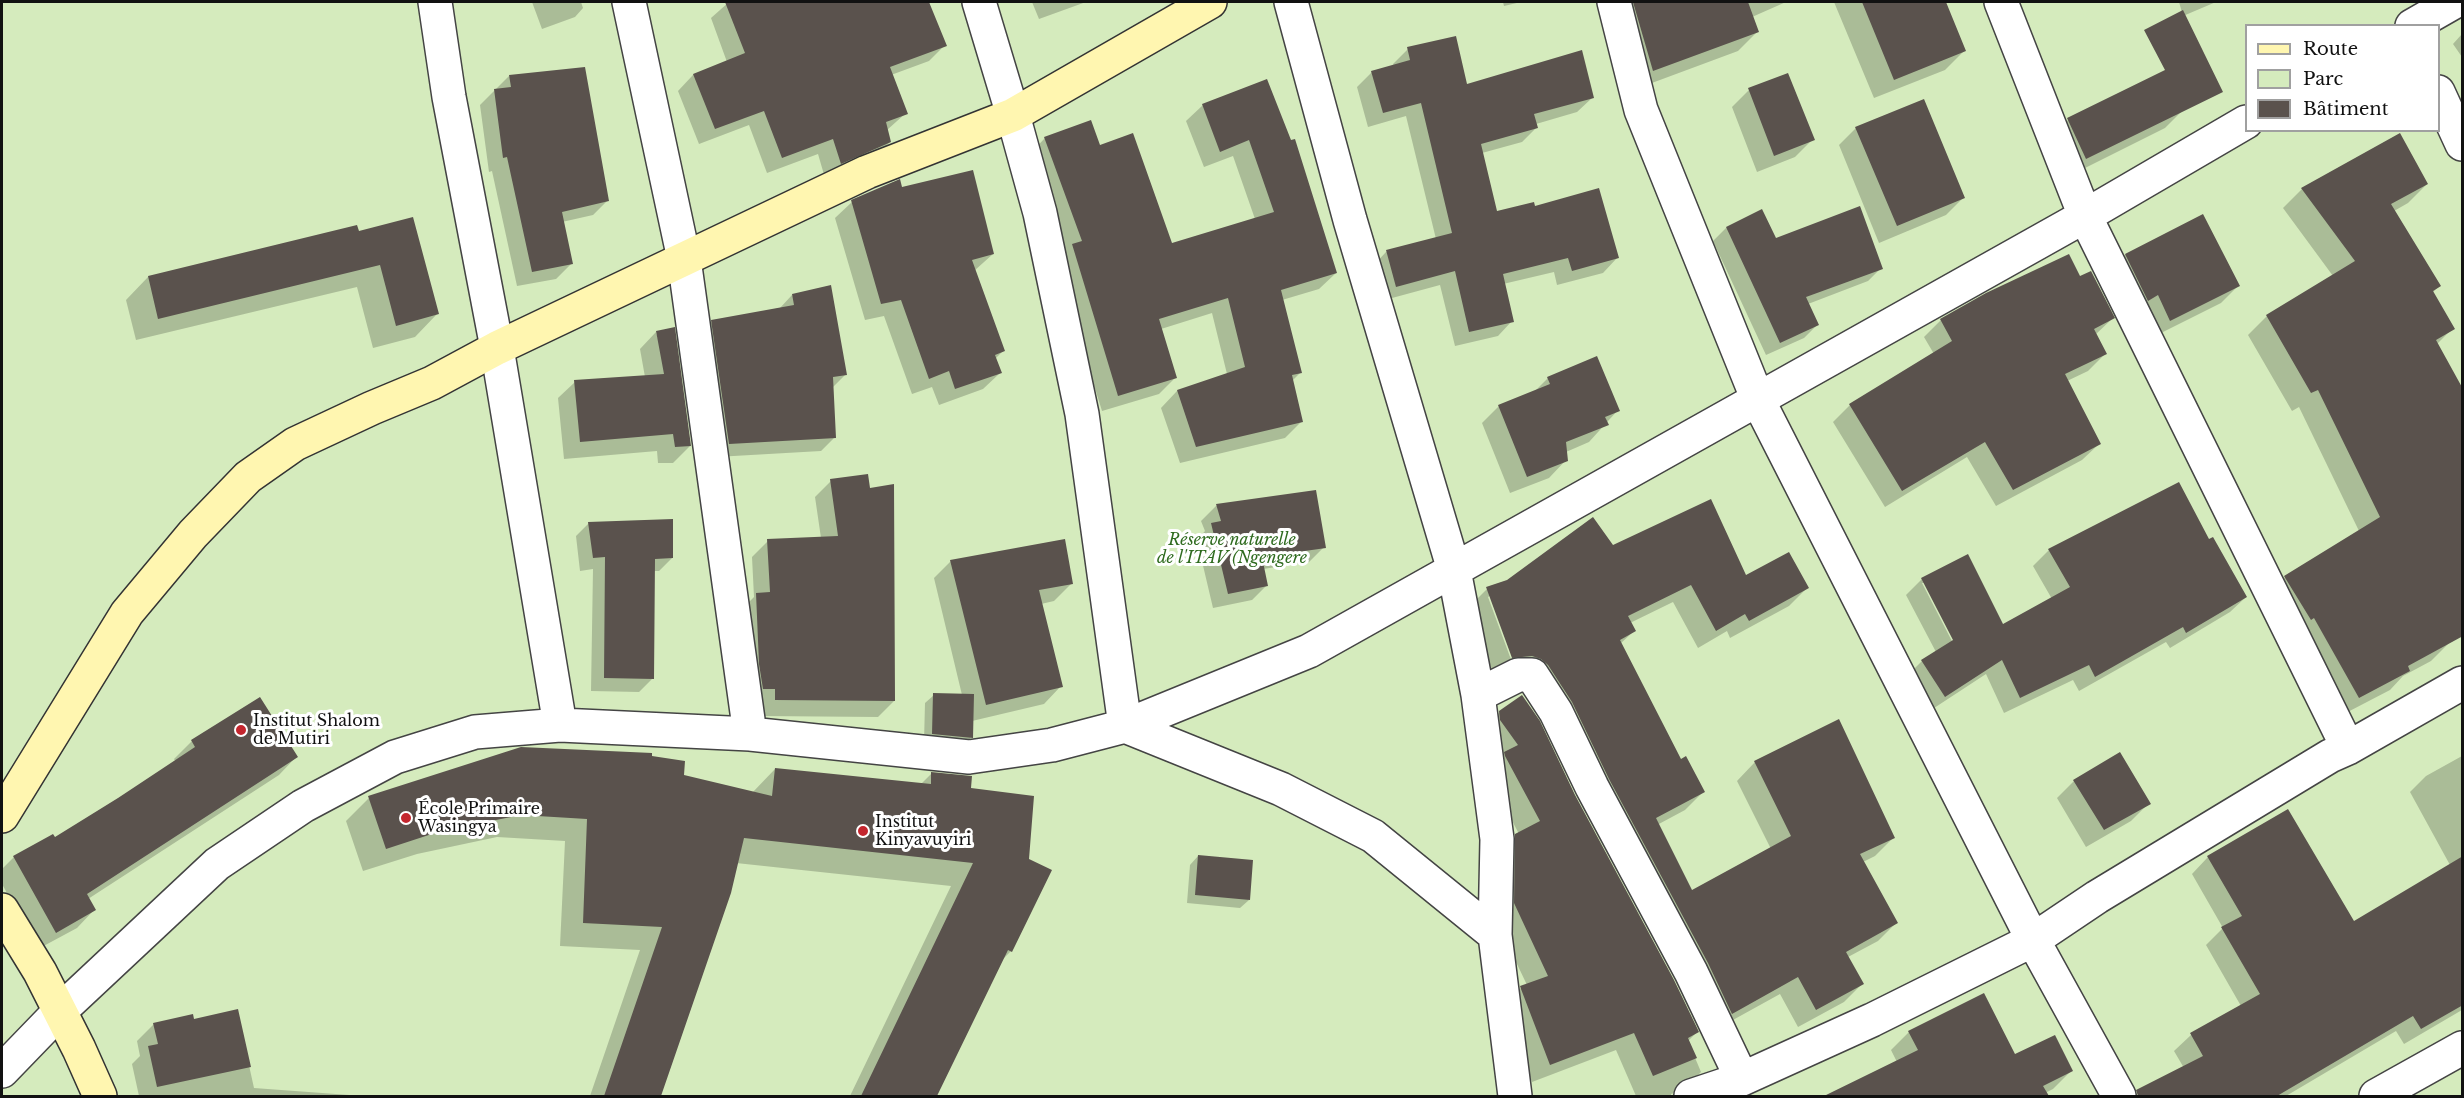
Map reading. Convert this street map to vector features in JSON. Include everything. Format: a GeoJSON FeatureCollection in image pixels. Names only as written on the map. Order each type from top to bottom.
{"type":"FeatureCollection","features":[{"type":"Feature","properties":{"kind":"street"},"geometry":{"type":"LineString","coordinates":[[435,2],[449,97],[497,348],[560,725]]}},
{"type":"Feature","properties":{"kind":"street"},"geometry":{"type":"LineString","coordinates":[[629,2],[684,259],[750,734]]}},
{"type":"Feature","properties":{"kind":"street"},"geometry":{"type":"LineString","coordinates":[[979,2],[1040,213],[1082,414],[1125,726]]}},
{"type":"Feature","properties":{"kind":"street"},"geometry":{"type":"LineString","coordinates":[[2,816],[127,613],[193,534],[248,477],[296,444],[432,383],[497,348],[867,172],[1013,115],[1210,2]]}},
{"type":"Feature","properties":{"kind":"street"},"geometry":{"type":"LineString","coordinates":[[1291,2],[1350,220],[1454,570],[1478,695],[1497,839],[1495,935],[1515,1096]]}},
{"type":"Feature","properties":{"kind":"street"},"geometry":{"type":"LineString","coordinates":[[1614,2],[1641,110],[1758,400],[2033,940],[2119,1096]]}},
{"type":"Feature","properties":{"kind":"street"},"geometry":{"type":"LineString","coordinates":[[2001,2],[2085,216],[2348,748]]}},
{"type":"Feature","properties":{"kind":"street"},"geometry":{"type":"LineString","coordinates":[[2412,19],[2454,2]]}},
{"type":"Feature","properties":{"kind":"street"},"geometry":{"type":"LineString","coordinates":[[2440,94],[2463,144]]}},
{"type":"Feature","properties":{"kind":"street"},"geometry":{"type":"LineString","coordinates":[[2,1071],[60,1011],[217,864],[303,806],[395,757],[475,732],[560,725],[750,734],[969,757],[1052,745],[1125,726],[1309,651],[2085,216],[2245,123]]}},
{"type":"Feature","properties":{"kind":"street"},"geometry":{"type":"LineString","coordinates":[[1478,695],[1518,675],[1532,675],[1556,712],[1592,787],[1691,972],[1742,1079]]}},
{"type":"Feature","properties":{"kind":"street"},"geometry":{"type":"LineString","coordinates":[[1691,1096],[1742,1079],[1872,1020],[2033,940],[2097,897],[2330,756],[2463,683]]}},
{"type":"Feature","properties":{"kind":"street"},"geometry":{"type":"LineString","coordinates":[[1125,726],[1281,789],[1373,836],[1495,935]]}},
{"type":"Feature","properties":{"kind":"street"},"geometry":{"type":"LineString","coordinates":[[2,910],[40,972],[100,1096]]}},
{"type":"Feature","properties":{"kind":"street"},"geometry":{"type":"LineString","coordinates":[[2376,1096],[2463,1048]]}},
{"type":"Feature","properties":{"kind":"green space","name":"Réserve naturelle de l'ITAV (Ngengere"},"geometry":{"type":"Polygon","coordinates":[[[2,2],[2462,2],[2462,1096],[2,1096],[2,2]]]}},
{"type":"Feature","properties":{"kind":"building"},"geometry":{"type":"Polygon","coordinates":[[[725,2],[929,2],[947,46],[890,67],[908,114],[886,122],[891,142],[841,164],[833,139],[782,158],[764,111],[715,129],[693,74],[745,53],[725,2]]]}},
{"type":"Feature","properties":{"kind":"building"},"geometry":{"type":"Polygon","coordinates":[[[1633,2],[1748,2],[1759,32],[1653,71],[1633,2]]]}},
{"type":"Feature","properties":{"kind":"building"},"geometry":{"type":"Polygon","coordinates":[[[1862,2],[1946,2],[1966,51],[1894,80],[1862,2]]]}},
{"type":"Feature","properties":{"kind":"building"},"geometry":{"type":"Polygon","coordinates":[[[2183,10],[2223,92],[2086,159],[2067,118],[2165,70],[2144,30],[2183,10]]]}},
{"type":"Feature","properties":{"kind":"building"},"geometry":{"type":"Polygon","coordinates":[[[1456,36],[1467,84],[1582,50],[1594,98],[1534,114],[1538,128],[1481,144],[1497,211],[1534,202],[1535,206],[1599,188],[1619,258],[1572,271],[1568,258],[1503,274],[1514,322],[1469,332],[1455,271],[1396,287],[1386,250],[1452,233],[1421,103],[1383,113],[1371,71],[1410,60],[1407,47],[1456,36]]]}},
{"type":"Feature","properties":{"kind":"building"},"geometry":{"type":"Polygon","coordinates":[[[585,67],[609,201],[562,212],[573,264],[532,272],[507,157],[503,158],[494,89],[511,87],[509,75],[585,67]]]}},
{"type":"Feature","properties":{"kind":"building"},"geometry":{"type":"Polygon","coordinates":[[[1788,73],[1815,140],[1774,156],[1748,88],[1788,73]]]}},
{"type":"Feature","properties":{"kind":"building"},"geometry":{"type":"Polygon","coordinates":[[[1267,79],[1291,140],[1295,139],[1337,273],[1281,290],[1302,373],[1292,375],[1303,422],[1196,447],[1177,390],[1245,367],[1228,298],[1159,319],[1177,378],[1118,396],[1072,244],[1082,241],[1044,137],[1091,120],[1100,145],[1133,133],[1172,243],[1274,212],[1249,140],[1220,152],[1202,104],[1267,79]]]}},
{"type":"Feature","properties":{"kind":"building"},"geometry":{"type":"Polygon","coordinates":[[[1924,99],[1965,198],[1897,226],[1855,127],[1924,99]]]}},
{"type":"Feature","properties":{"kind":"building"},"geometry":{"type":"Polygon","coordinates":[[[2400,133],[2428,184],[2391,204],[2441,286],[2433,291],[2455,329],[2436,340],[2463,389],[2463,636],[2408,666],[2410,671],[2359,698],[2314,618],[2311,620],[2284,576],[2380,517],[2318,390],[2311,393],[2266,315],[2355,261],[2301,188],[2400,133]]]}},
{"type":"Feature","properties":{"kind":"building"},"geometry":{"type":"Polygon","coordinates":[[[973,170],[994,254],[972,260],[1005,351],[995,355],[1002,373],[955,389],[949,371],[929,379],[901,300],[881,304],[851,200],[900,179],[902,187],[973,170]]]}},
{"type":"Feature","properties":{"kind":"building"},"geometry":{"type":"Polygon","coordinates":[[[1860,206],[1883,269],[1806,297],[1819,325],[1780,343],[1726,227],[1762,209],[1776,238],[1860,206]]]}},
{"type":"Feature","properties":{"kind":"building"},"geometry":{"type":"Polygon","coordinates":[[[2203,214],[2240,286],[2170,321],[2158,295],[2148,301],[2125,254],[2203,214]]]}},
{"type":"Feature","properties":{"kind":"building"},"geometry":{"type":"Polygon","coordinates":[[[413,217],[439,314],[396,326],[380,265],[158,319],[148,276],[357,225],[359,231],[413,217]]]}},
{"type":"Feature","properties":{"kind":"building"},"geometry":{"type":"Polygon","coordinates":[[[2069,254],[2080,276],[2091,271],[2115,318],[2094,329],[2107,354],[2065,374],[2101,444],[2013,490],[1985,442],[1902,491],[1849,404],[1952,341],[1940,319],[1986,293],[2069,254]]]}},
{"type":"Feature","properties":{"kind":"building"},"geometry":{"type":"Polygon","coordinates":[[[831,285],[847,375],[833,377],[836,438],[729,444],[711,320],[794,305],[792,294],[831,285]]]}},
{"type":"Feature","properties":{"kind":"building"},"geometry":{"type":"Polygon","coordinates":[[[675,327],[691,446],[675,447],[673,434],[580,442],[574,380],[664,374],[656,331],[675,327]]]}},
{"type":"Feature","properties":{"kind":"building"},"geometry":{"type":"Polygon","coordinates":[[[1597,356],[1620,411],[1605,417],[1609,425],[1566,442],[1568,461],[1527,477],[1498,405],[1550,384],[1547,377],[1597,356]]]}},
{"type":"Feature","properties":{"kind":"building"},"geometry":{"type":"Polygon","coordinates":[[[868,474],[870,488],[894,484],[895,701],[775,700],[775,689],[763,689],[759,664],[756,593],[770,592],[767,539],[838,536],[830,479],[868,474]]]}},
{"type":"Feature","properties":{"kind":"building"},"geometry":{"type":"Polygon","coordinates":[[[2179,482],[2209,539],[2213,537],[2247,597],[2186,633],[2183,627],[2095,677],[2089,665],[2020,698],[2002,660],[1945,697],[1921,660],[1953,640],[1921,578],[1968,554],[2003,624],[2070,587],[2048,549],[2179,482]]]}},
{"type":"Feature","properties":{"kind":"building"},"geometry":{"type":"Polygon","coordinates":[[[1316,490],[1326,548],[1262,557],[1268,586],[1228,594],[1211,523],[1221,521],[1216,504],[1316,490]]]}},
{"type":"Feature","properties":{"kind":"building"},"geometry":{"type":"Polygon","coordinates":[[[1711,499],[1746,575],[1789,552],[1809,588],[1749,621],[1745,614],[1716,631],[1691,585],[1628,616],[1636,631],[1620,640],[1681,759],[1686,756],[1705,792],[1656,818],[1692,890],[1791,836],[1754,761],[1839,719],[1895,838],[1860,854],[1898,923],[1846,952],[1864,984],[1816,1010],[1798,977],[1732,1014],[1708,963],[1609,779],[1572,702],[1548,665],[1541,659],[1532,656],[1512,658],[1486,587],[1507,580],[1593,517],[1613,545],[1711,499]]]}},
{"type":"Feature","properties":{"kind":"building"},"geometry":{"type":"Polygon","coordinates":[[[673,519],[673,558],[655,559],[654,679],[604,678],[605,557],[593,558],[588,522],[673,519]]]}},
{"type":"Feature","properties":{"kind":"building"},"geometry":{"type":"Polygon","coordinates":[[[1065,539],[1073,584],[1039,590],[1063,687],[986,705],[950,560],[1065,539]]]}},
{"type":"Feature","properties":{"kind":"building"},"geometry":{"type":"Polygon","coordinates":[[[933,693],[974,694],[973,738],[932,734],[933,693]]]}},
{"type":"Feature","properties":{"kind":"building"},"geometry":{"type":"Polygon","coordinates":[[[1522,695],[1540,721],[1575,795],[1674,980],[1699,1032],[1688,1038],[1697,1058],[1653,1076],[1634,1033],[1550,1065],[1520,986],[1548,976],[1514,903],[1515,834],[1540,821],[1505,756],[1504,752],[1518,745],[1500,720],[1499,711],[1522,695]]]}},
{"type":"Feature","properties":{"kind":"building"},"geometry":{"type":"Polygon","coordinates":[[[260,697],[298,757],[87,894],[96,910],[56,933],[13,856],[53,834],[55,837],[118,798],[195,747],[191,740],[260,697]]]}},
{"type":"Feature","properties":{"kind":"building"},"geometry":{"type":"Polygon","coordinates":[[[521,747],[652,753],[652,756],[685,761],[684,775],[772,796],[775,768],[931,784],[931,772],[972,776],[971,788],[1034,796],[1029,859],[1052,870],[1012,952],[1008,950],[937,1096],[861,1096],[973,863],[744,838],[731,893],[661,1096],[604,1096],[662,927],[583,923],[587,819],[521,815],[441,831],[386,849],[368,796],[521,747]]]}},
{"type":"Feature","properties":{"kind":"building"},"geometry":{"type":"Polygon","coordinates":[[[2120,752],[2151,804],[2104,830],[2073,780],[2120,752]]]}},
{"type":"Feature","properties":{"kind":"building"},"geometry":{"type":"Polygon","coordinates":[[[2288,809],[2354,921],[2463,856],[2463,1005],[2421,1029],[2413,1016],[2277,1096],[2138,1096],[2136,1090],[2203,1056],[2190,1033],[2260,994],[2221,927],[2242,916],[2207,856],[2288,809]]]}},
{"type":"Feature","properties":{"kind":"building"},"geometry":{"type":"Polygon","coordinates":[[[1198,855],[1253,860],[1250,900],[1195,895],[1198,855]]]}},
{"type":"Feature","properties":{"kind":"building"},"geometry":{"type":"Polygon","coordinates":[[[1984,993],[2015,1054],[2055,1035],[2073,1071],[2043,1086],[2049,1096],[1824,1096],[1918,1050],[1908,1031],[1984,993]]]}},
{"type":"Feature","properties":{"kind":"building"},"geometry":{"type":"Polygon","coordinates":[[[238,1009],[251,1067],[157,1087],[148,1046],[158,1044],[153,1023],[193,1014],[194,1019],[238,1009]]]}},
{"type":"Feature","properties":{"kind":"place","name":"Institut Shalom de Mutiri"},"geometry":{"type":"Point","coordinates":[241,730]}},
{"type":"Feature","properties":{"kind":"place","name":"École Primaire Wasingya"},"geometry":{"type":"Point","coordinates":[406,818]}},
{"type":"Feature","properties":{"kind":"place","name":"Institut Kinyavuyiri"},"geometry":{"type":"Point","coordinates":[863,831]}}]}
